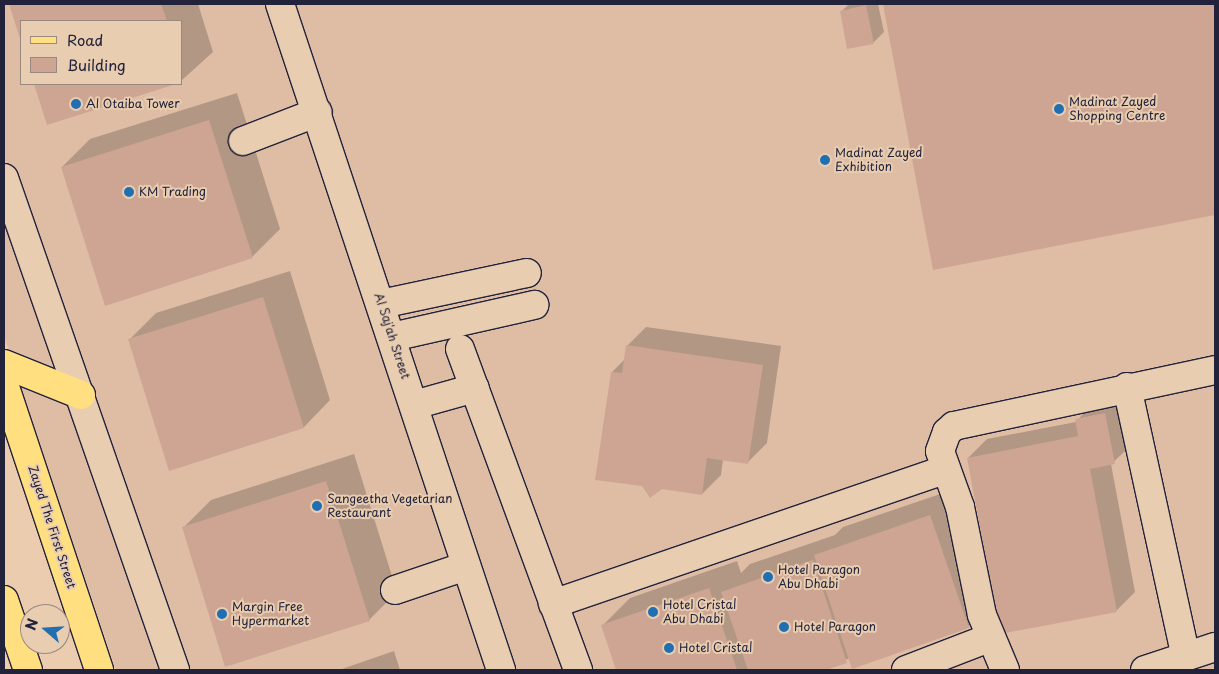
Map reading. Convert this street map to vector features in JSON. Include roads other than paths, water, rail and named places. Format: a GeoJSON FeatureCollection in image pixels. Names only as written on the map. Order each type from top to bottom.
{"type":"FeatureCollection","features":[{"type":"Feature","properties":{"kind":"main road"},"geometry":{"type":"LineString","coordinates":[[4,364],[81,395]]}},
{"type":"Feature","properties":{"kind":"main road","name":"Zayed The First Street"},"geometry":{"type":"LineString","coordinates":[[4,384],[99,670]]}},
{"type":"Feature","properties":{"kind":"main road"},"geometry":{"type":"LineString","coordinates":[[4,600],[28,670]]}},
{"type":"Feature","properties":{"kind":"street","name":"Al Saj'ah Street"},"geometry":{"type":"LineString","coordinates":[[280,4],[318,112],[501,670]]}},
{"type":"Feature","properties":{"kind":"street"},"geometry":{"type":"LineString","coordinates":[[243,141],[318,112]]}},
{"type":"Feature","properties":{"kind":"street"},"geometry":{"type":"LineString","coordinates":[[4,178],[175,670]]}},
{"type":"Feature","properties":{"kind":"street"},"geometry":{"type":"LineString","coordinates":[[381,304],[527,273]]}},
{"type":"Feature","properties":{"kind":"street"},"geometry":{"type":"LineString","coordinates":[[392,337],[534,305]]}},
{"type":"Feature","properties":{"kind":"street"},"geometry":{"type":"LineString","coordinates":[[460,349],[578,670]]}},
{"type":"Feature","properties":{"kind":"street"},"geometry":{"type":"LineString","coordinates":[[1005,670],[989,638],[960,507],[945,470],[941,440],[954,426],[1128,387],[1215,370]]}},
{"type":"Feature","properties":{"kind":"street"},"geometry":{"type":"LineString","coordinates":[[1128,387],[1186,657]]}},
{"type":"Feature","properties":{"kind":"street"},"geometry":{"type":"LineString","coordinates":[[414,405],[475,388]]}},
{"type":"Feature","properties":{"kind":"street"},"geometry":{"type":"LineString","coordinates":[[553,604],[945,470]]}},
{"type":"Feature","properties":{"kind":"street"},"geometry":{"type":"LineString","coordinates":[[395,590],[466,566]]}},
{"type":"Feature","properties":{"kind":"street"},"geometry":{"type":"LineString","coordinates":[[906,670],[989,638]]}},
{"type":"Feature","properties":{"kind":"street"},"geometry":{"type":"LineString","coordinates":[[1145,670],[1215,647]]}},
{"type":"Feature","properties":{"kind":"place","name":"Al Otaiba Tower"},"geometry":{"type":"Point","coordinates":[76,104]}},
{"type":"Feature","properties":{"kind":"place","name":"Madinat Zayed Shopping Centre"},"geometry":{"type":"Point","coordinates":[1059,109]}},
{"type":"Feature","properties":{"kind":"place","name":"Madinat Zayed Exhibition"},"geometry":{"type":"Point","coordinates":[825,160]}},
{"type":"Feature","properties":{"kind":"place","name":"KM Trading"},"geometry":{"type":"Point","coordinates":[129,192]}},
{"type":"Feature","properties":{"kind":"place","name":"Sangeetha Vegetarian Restaurant"},"geometry":{"type":"Point","coordinates":[317,506]}},
{"type":"Feature","properties":{"kind":"place","name":"Hotel Paragon Abu Dhabi"},"geometry":{"type":"Point","coordinates":[768,577]}},
{"type":"Feature","properties":{"kind":"place","name":"Hotel Cristal Abu Dhabi"},"geometry":{"type":"Point","coordinates":[653,612]}},
{"type":"Feature","properties":{"kind":"place","name":"Margin Free Hypermarket"},"geometry":{"type":"Point","coordinates":[222,614]}},
{"type":"Feature","properties":{"kind":"place","name":"Hotel Paragon"},"geometry":{"type":"Point","coordinates":[784,627]}},
{"type":"Feature","properties":{"kind":"place","name":"Hotel Cristal"},"geometry":{"type":"Point","coordinates":[669,648]}}]}
